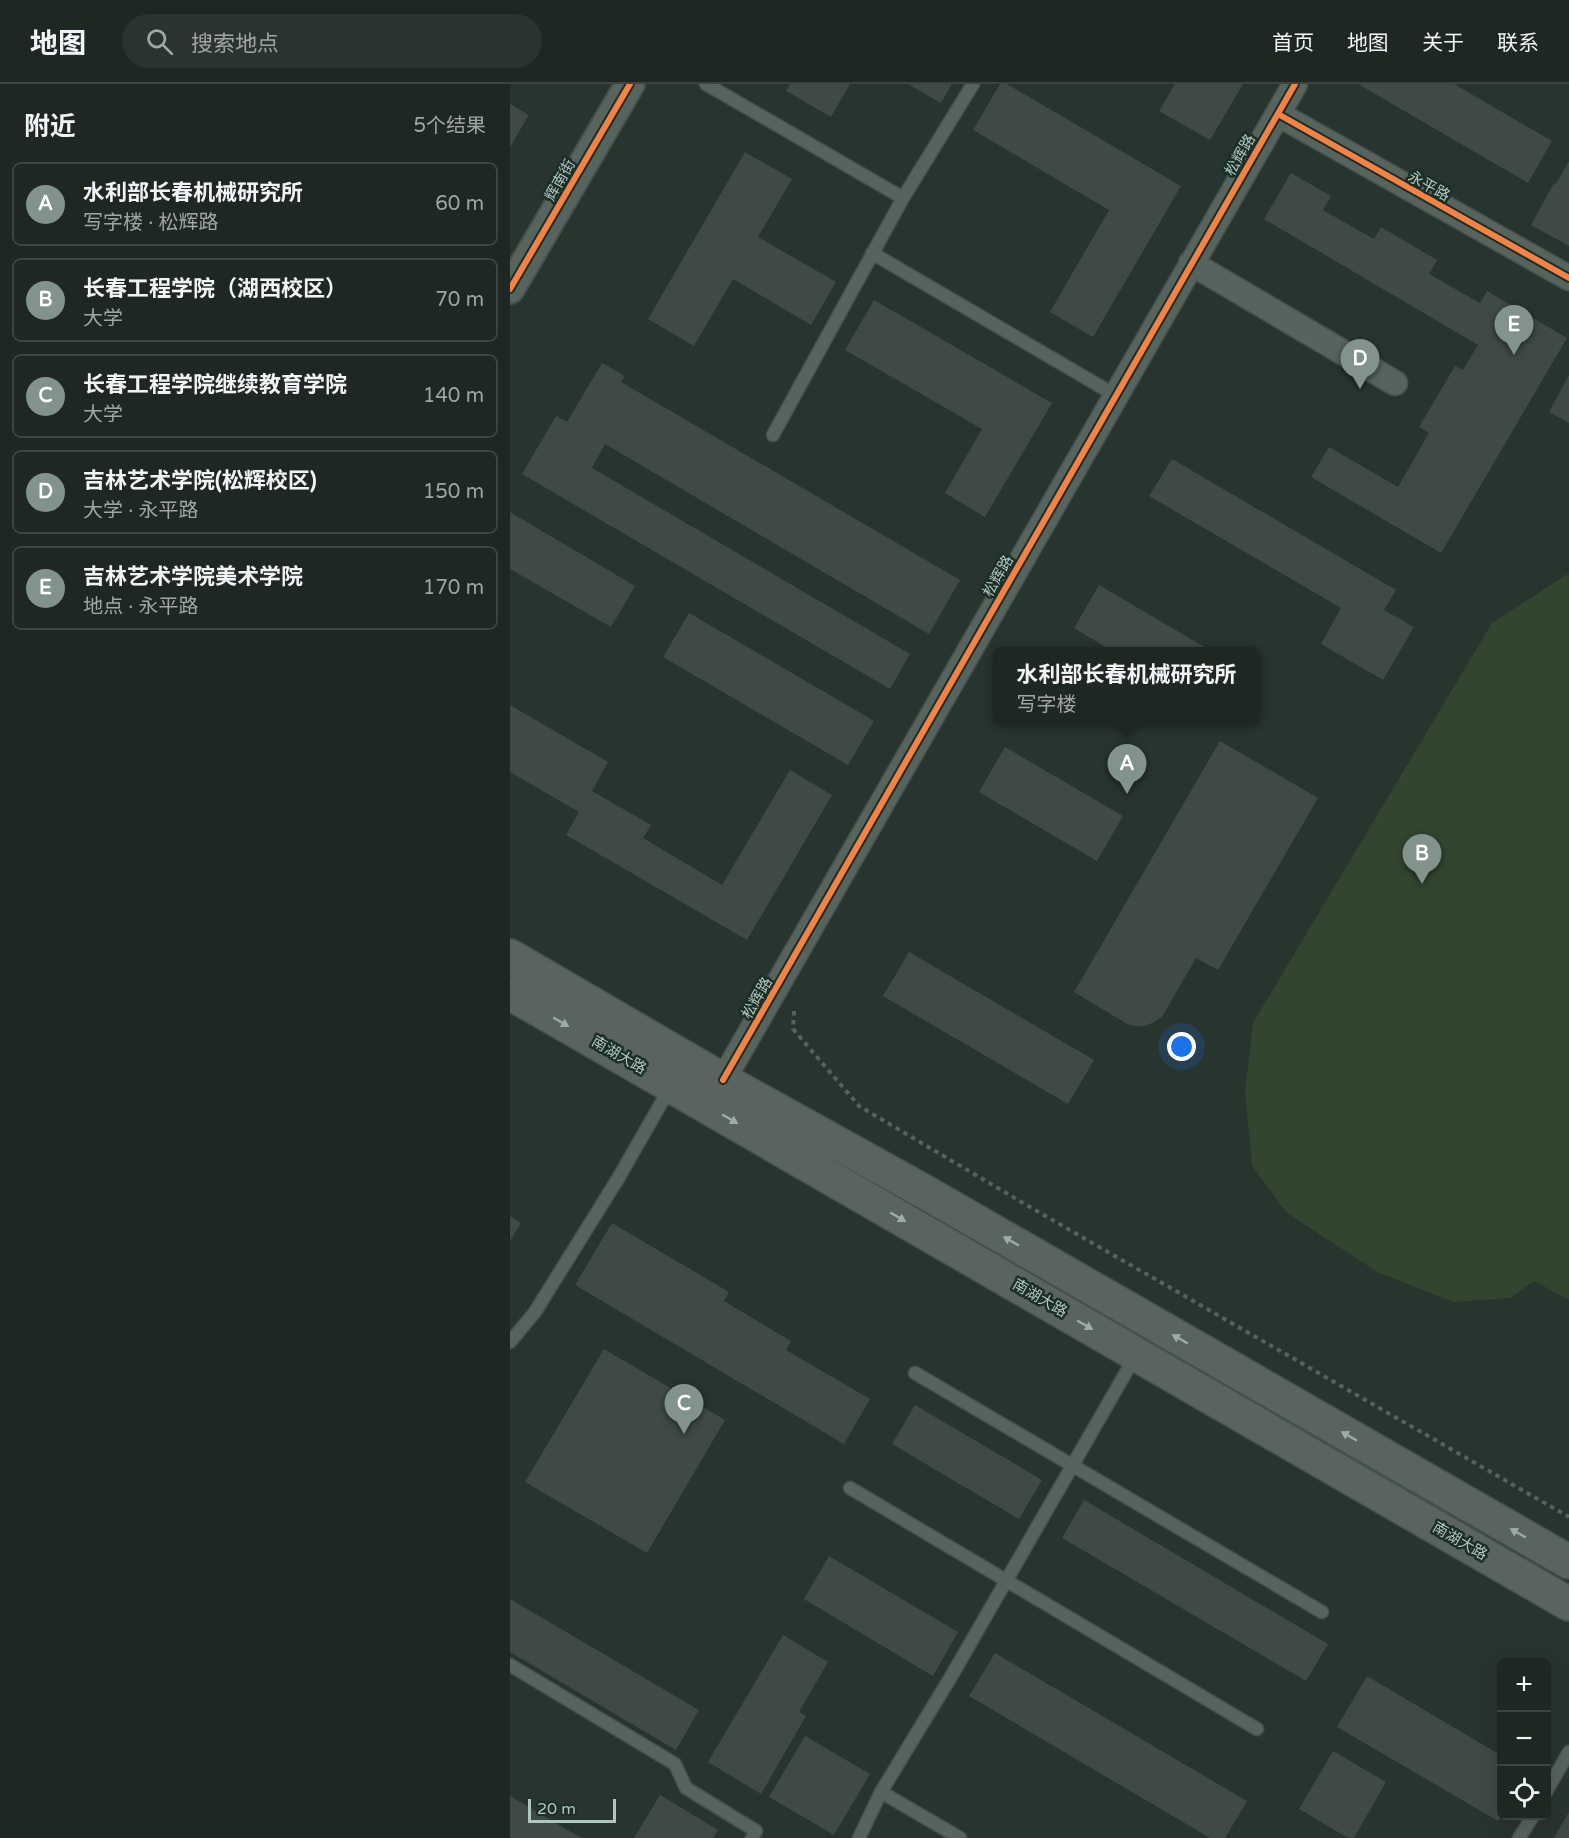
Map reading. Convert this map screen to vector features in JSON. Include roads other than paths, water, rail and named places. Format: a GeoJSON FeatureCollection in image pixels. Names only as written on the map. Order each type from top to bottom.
{"type":"FeatureCollection","features":[{"type":"Feature","properties":{"kind":"main road","name":"南湖大路"},"geometry":{"type":"LineString","coordinates":[[510,956],[723,1080],[925,1192],[1569,1562]]}},
{"type":"Feature","properties":{"kind":"main road","name":"南湖大路"},"geometry":{"type":"LineString","coordinates":[[510,993],[1569,1604]]}},
{"type":"Feature","properties":{"kind":"street","name":"辉南街"},"geometry":{"type":"LineString","coordinates":[[510,289],[630,84]]}},
{"type":"Feature","properties":{"kind":"street","name":"松辉路"},"geometry":{"type":"LineString","coordinates":[[723,1080],[1294,84]]}},
{"type":"Feature","properties":{"kind":"street","name":"永平路"},"geometry":{"type":"LineString","coordinates":[[1278,114],[1569,278]]}},
{"type":"Feature","properties":{"kind":"street"},"geometry":{"type":"LineString","coordinates":[[1191,263],[1395,383]]}},
{"type":"Feature","properties":{"kind":"lane"},"geometry":{"type":"LineString","coordinates":[[706,84],[903,198]]}},
{"type":"Feature","properties":{"kind":"lane"},"geometry":{"type":"LineString","coordinates":[[772,435],[903,198],[973,84]]}},
{"type":"Feature","properties":{"kind":"lane"},"geometry":{"type":"LineString","coordinates":[[872,253],[1115,395]]}},
{"type":"Feature","properties":{"kind":"lane"},"geometry":{"type":"LineString","coordinates":[[510,1342],[535,1312],[619,1177],[671,1085]]}},
{"type":"Feature","properties":{"kind":"lane"},"geometry":{"type":"LineString","coordinates":[[859,1838],[880,1792],[952,1675],[1137,1354]]}},
{"type":"Feature","properties":{"kind":"lane"},"geometry":{"type":"LineString","coordinates":[[915,1373],[1322,1612]]}},
{"type":"Feature","properties":{"kind":"lane"},"geometry":{"type":"LineString","coordinates":[[850,1488],[1257,1729]]}},
{"type":"Feature","properties":{"kind":"lane"},"geometry":{"type":"LineString","coordinates":[[510,1665],[675,1764],[686,1788],[756,1830],[752,1838]]}},
{"type":"Feature","properties":{"kind":"lane"},"geometry":{"type":"LineString","coordinates":[[1551,1783],[1569,1752]]}},
{"type":"Feature","properties":{"kind":"lane"},"geometry":{"type":"LineString","coordinates":[[880,1792],[960,1838]]}},
{"type":"Feature","properties":{"kind":"lane"},"geometry":{"type":"LineString","coordinates":[[1519,1838],[1530,1820]]}},
{"type":"Feature","properties":{"kind":"place","name":"吉林艺术学院美术学院"},"geometry":{"type":"Point","coordinates":[1514,355]}},
{"type":"Feature","properties":{"kind":"place","name":"吉林艺术学院(松辉校区)"},"geometry":{"type":"Point","coordinates":[1360,389]}},
{"type":"Feature","properties":{"kind":"place","name":"水利部长春机械研究所"},"geometry":{"type":"Point","coordinates":[1127,794]}},
{"type":"Feature","properties":{"kind":"place","name":"长春工程学院（湖西校区）"},"geometry":{"type":"Point","coordinates":[1422,884]}},
{"type":"Feature","properties":{"kind":"place","name":"长春工程学院继续教育学院"},"geometry":{"type":"Point","coordinates":[684,1434]}}]}
